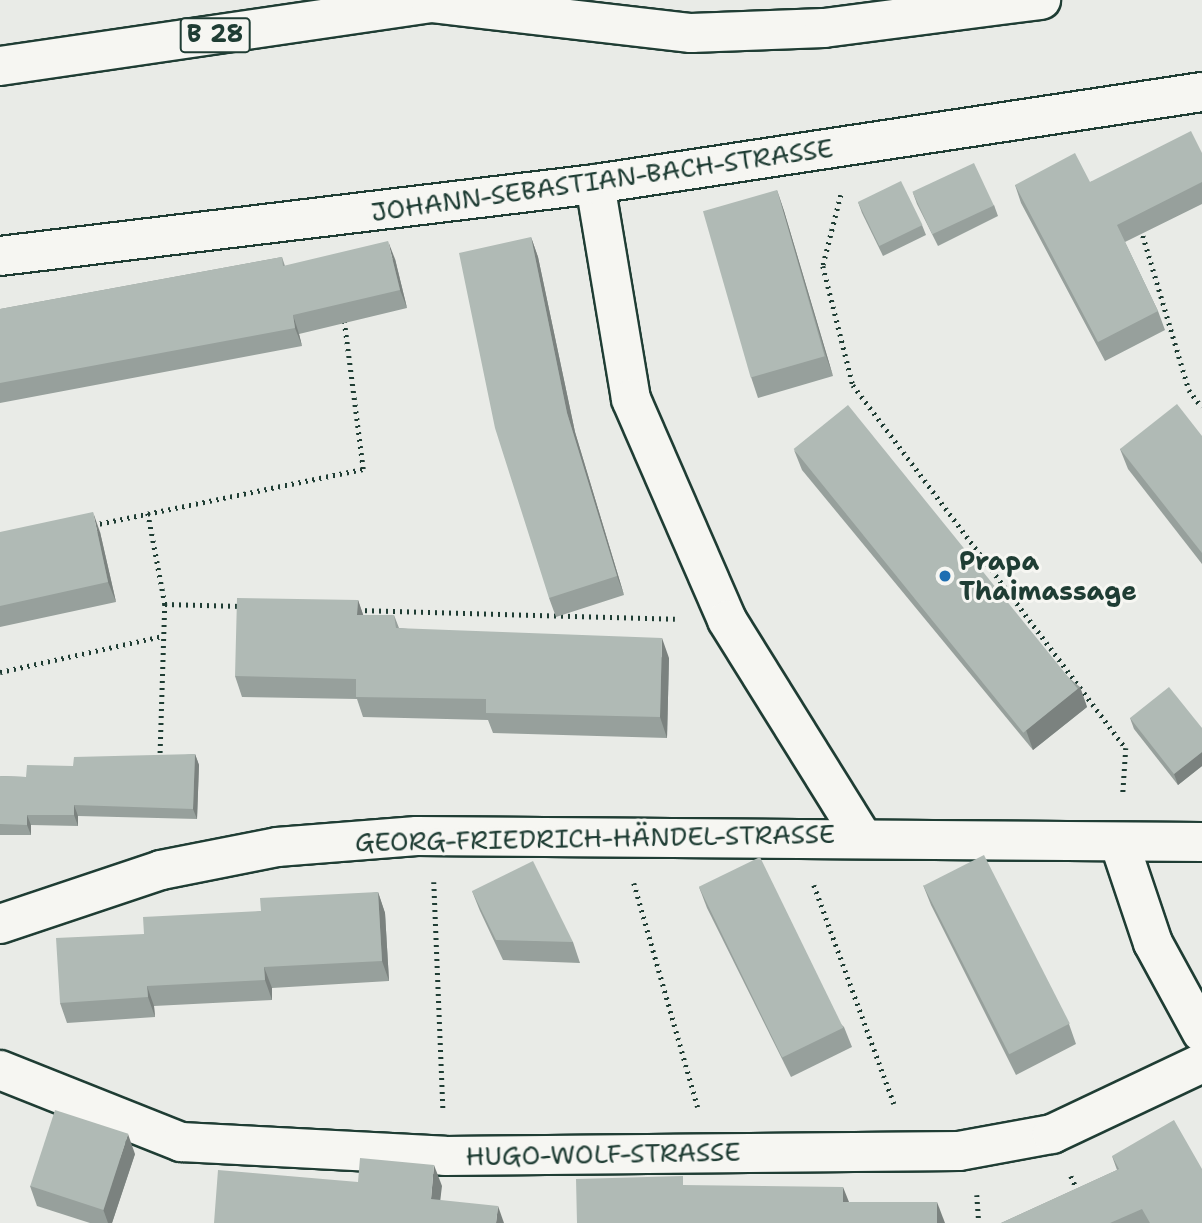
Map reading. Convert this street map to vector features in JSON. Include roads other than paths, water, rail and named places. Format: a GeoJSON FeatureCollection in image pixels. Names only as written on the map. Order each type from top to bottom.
{"type":"FeatureCollection","features":[{"type":"Feature","properties":{"kind":"street"},"geometry":{"type":"LineString","coordinates":[[441,1],[691,33],[824,28],[1041,0]]}},
{"type":"Feature","properties":{"kind":"street","name":"B 28"},"geometry":{"type":"LineString","coordinates":[[0,66],[441,1]]}},
{"type":"Feature","properties":{"kind":"street","name":"JOHANN-SEBASTIAN-BACH-STRASSE"},"geometry":{"type":"LineString","coordinates":[[0,256],[595,184],[1202,92]]}},
{"type":"Feature","properties":{"kind":"street"},"geometry":{"type":"LineString","coordinates":[[595,184],[631,400],[727,620],[861,835]]}},
{"type":"Feature","properties":{"kind":"street","name":"GEORG-FRIEDRICH-HÄNDEL-STRASSE"},"geometry":{"type":"LineString","coordinates":[[0,924],[161,870],[277,847],[432,836],[861,835],[1120,845],[1202,842]]}},
{"type":"Feature","properties":{"kind":"street"},"geometry":{"type":"LineString","coordinates":[[1120,845],[1153,943],[1202,1033]]}},
{"type":"Feature","properties":{"kind":"street","name":"HUGO-WOLF-STRASSE"},"geometry":{"type":"LineString","coordinates":[[0,1070],[181,1142],[445,1156],[959,1152],[1052,1134],[1202,1063]]}},
{"type":"Feature","properties":{"kind":"place","name":"Prapa Thaimassage"},"geometry":{"type":"Point","coordinates":[945,576]}}]}
